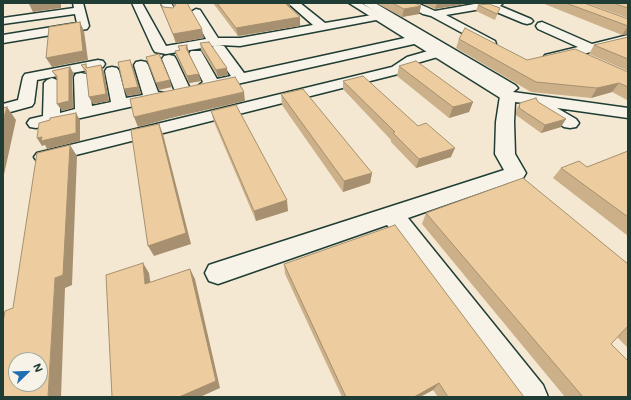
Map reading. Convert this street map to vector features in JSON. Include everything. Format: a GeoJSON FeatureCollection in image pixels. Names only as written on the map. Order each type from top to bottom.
{"type":"FeatureCollection","features":[{"type":"Feature","properties":{"kind":"street"},"geometry":{"type":"LineString","coordinates":[[159,3],[138,4],[160,49],[162,50],[216,46],[376,17]]}},
{"type":"Feature","properties":{"kind":"street"},"geometry":{"type":"LineString","coordinates":[[293,3],[323,27]]}},
{"type":"Feature","properties":{"kind":"street"},"geometry":{"type":"LineString","coordinates":[[354,3],[414,40],[433,47]]}},
{"type":"Feature","properties":{"kind":"street"},"geometry":{"type":"LineString","coordinates":[[367,3],[433,47],[509,92],[564,114],[628,113]]}},
{"type":"Feature","properties":{"kind":"street"},"geometry":{"type":"LineString","coordinates":[[409,3],[427,12],[435,14],[503,50]]}},
{"type":"Feature","properties":{"kind":"street"},"geometry":{"type":"LineString","coordinates":[[457,3],[468,8]]}},
{"type":"Feature","properties":{"kind":"street"},"geometry":{"type":"LineString","coordinates":[[435,14],[494,4],[527,21]]}},
{"type":"Feature","properties":{"kind":"street"},"geometry":{"type":"LineString","coordinates":[[3,21],[79,6],[82,26],[3,39]]}},
{"type":"Feature","properties":{"kind":"street"},"geometry":{"type":"LineString","coordinates":[[196,12],[216,46],[240,78]]}},
{"type":"Feature","properties":{"kind":"street"},"geometry":{"type":"LineString","coordinates":[[542,26],[591,48]]}},
{"type":"Feature","properties":{"kind":"street"},"geometry":{"type":"LineString","coordinates":[[42,157],[397,70],[449,37],[469,32]]}},
{"type":"Feature","properties":{"kind":"street"},"geometry":{"type":"LineString","coordinates":[[539,60],[628,39]]}},
{"type":"Feature","properties":{"kind":"street"},"geometry":{"type":"LineString","coordinates":[[52,82],[43,121],[414,40]]}},
{"type":"Feature","properties":{"kind":"street"},"geometry":{"type":"LineString","coordinates":[[612,43],[628,49]]}},
{"type":"Feature","properties":{"kind":"street"},"geometry":{"type":"LineString","coordinates":[[572,52],[593,62]]}},
{"type":"Feature","properties":{"kind":"street"},"geometry":{"type":"LineString","coordinates":[[196,54],[212,84]]}},
{"type":"Feature","properties":{"kind":"street"},"geometry":{"type":"LineString","coordinates":[[169,60],[183,91]]}},
{"type":"Feature","properties":{"kind":"street"},"geometry":{"type":"LineString","coordinates":[[3,108],[26,103],[30,77],[98,64]]}},
{"type":"Feature","properties":{"kind":"street"},"geometry":{"type":"LineString","coordinates":[[141,65],[152,98]]}},
{"type":"Feature","properties":{"kind":"street"},"geometry":{"type":"LineString","coordinates":[[112,71],[120,104]]}},
{"type":"Feature","properties":{"kind":"street"},"geometry":{"type":"LineString","coordinates":[[80,77],[84,112]]}},
{"type":"Feature","properties":{"kind":"street"},"geometry":{"type":"LineString","coordinates":[[509,92],[505,122],[505,154],[516,173],[534,188]]}},
{"type":"Feature","properties":{"kind":"street"},"geometry":{"type":"LineString","coordinates":[[542,105],[564,114]]}},
{"type":"Feature","properties":{"kind":"street"},"geometry":{"type":"LineString","coordinates":[[218,273],[516,173]]}},
{"type":"Feature","properties":{"kind":"street"},"geometry":{"type":"LineString","coordinates":[[392,215],[531,397]]}},
{"type":"Feature","properties":{"kind":"building"},"geometry":{"type":"Polygon","coordinates":[[[160,3],[163,7],[173,8],[176,4],[175,3],[187,3],[202,29],[173,34],[160,3]]]}},
{"type":"Feature","properties":{"kind":"building"},"geometry":{"type":"Polygon","coordinates":[[[217,3],[285,3],[300,17],[236,28],[217,3]]]}},
{"type":"Feature","properties":{"kind":"building"},"geometry":{"type":"Polygon","coordinates":[[[392,3],[415,3],[421,6],[404,9],[392,3]]]}},
{"type":"Feature","properties":{"kind":"building"},"geometry":{"type":"Polygon","coordinates":[[[566,3],[584,3],[628,19],[628,26],[566,3]]]}},
{"type":"Feature","properties":{"kind":"building"},"geometry":{"type":"Polygon","coordinates":[[[613,3],[628,3],[628,8],[613,3]]]}},
{"type":"Feature","properties":{"kind":"building"},"geometry":{"type":"Polygon","coordinates":[[[489,4],[500,8],[497,14],[478,5],[489,4]]]}},
{"type":"Feature","properties":{"kind":"building"},"geometry":{"type":"Polygon","coordinates":[[[80,22],[83,51],[46,58],[49,27],[80,22]]]}},
{"type":"Feature","properties":{"kind":"building"},"geometry":{"type":"Polygon","coordinates":[[[465,28],[527,60],[575,49],[628,72],[628,87],[619,83],[597,88],[536,82],[459,39],[465,28]]]}},
{"type":"Feature","properties":{"kind":"building"},"geometry":{"type":"Polygon","coordinates":[[[628,37],[628,59],[594,45],[628,37]]]}},
{"type":"Feature","properties":{"kind":"building"},"geometry":{"type":"Polygon","coordinates":[[[209,42],[227,68],[216,70],[200,43],[209,42]]]}},
{"type":"Feature","properties":{"kind":"building"},"geometry":{"type":"Polygon","coordinates":[[[187,45],[186,48],[199,74],[187,76],[175,51],[180,50],[178,46],[187,45]]]}},
{"type":"Feature","properties":{"kind":"building"},"geometry":{"type":"Polygon","coordinates":[[[159,54],[170,80],[156,83],[146,57],[159,54]]]}},
{"type":"Feature","properties":{"kind":"building"},"geometry":{"type":"Polygon","coordinates":[[[130,60],[138,87],[124,89],[118,62],[130,60]]]}},
{"type":"Feature","properties":{"kind":"building"},"geometry":{"type":"Polygon","coordinates":[[[416,61],[473,102],[453,107],[399,66],[416,61]]]}},
{"type":"Feature","properties":{"kind":"building"},"geometry":{"type":"Polygon","coordinates":[[[86,64],[86,68],[101,65],[106,94],[89,97],[86,70],[81,65],[86,64]]]}},
{"type":"Feature","properties":{"kind":"building"},"geometry":{"type":"Polygon","coordinates":[[[70,67],[69,101],[57,104],[57,76],[52,71],[70,67]]]}},
{"type":"Feature","properties":{"kind":"building"},"geometry":{"type":"Polygon","coordinates":[[[363,76],[418,126],[426,123],[455,148],[419,159],[393,133],[395,132],[343,81],[363,76]]]}},
{"type":"Feature","properties":{"kind":"building"},"geometry":{"type":"Polygon","coordinates":[[[235,77],[244,92],[134,117],[130,99],[235,77]]]}},
{"type":"Feature","properties":{"kind":"building"},"geometry":{"type":"Polygon","coordinates":[[[303,89],[372,173],[344,181],[281,94],[303,89]]]}},
{"type":"Feature","properties":{"kind":"building"},"geometry":{"type":"Polygon","coordinates":[[[536,98],[538,102],[566,119],[545,125],[519,108],[520,103],[536,98]]]}},
{"type":"Feature","properties":{"kind":"building"},"geometry":{"type":"Polygon","coordinates":[[[236,105],[287,200],[254,211],[211,111],[236,105]]]}},
{"type":"Feature","properties":{"kind":"building"},"geometry":{"type":"Polygon","coordinates":[[[7,107],[3,121],[3,108],[7,107]]]}},
{"type":"Feature","properties":{"kind":"building"},"geometry":{"type":"Polygon","coordinates":[[[76,113],[76,133],[41,141],[42,137],[37,138],[39,123],[50,120],[50,118],[76,113]]]}},
{"type":"Feature","properties":{"kind":"building"},"geometry":{"type":"Polygon","coordinates":[[[159,124],[186,233],[148,246],[131,130],[159,124]]]}},
{"type":"Feature","properties":{"kind":"building"},"geometry":{"type":"Polygon","coordinates":[[[70,145],[63,275],[55,278],[48,397],[3,397],[3,322],[5,311],[13,308],[37,153],[70,145]]]}},
{"type":"Feature","properties":{"kind":"building"},"geometry":{"type":"Polygon","coordinates":[[[628,151],[628,217],[561,168],[579,161],[587,167],[628,151]]]}},
{"type":"Feature","properties":{"kind":"building"},"geometry":{"type":"Polygon","coordinates":[[[523,178],[628,264],[628,326],[611,344],[628,361],[628,397],[583,397],[426,213],[523,178]]]}},
{"type":"Feature","properties":{"kind":"building"},"geometry":{"type":"Polygon","coordinates":[[[395,225],[524,397],[448,397],[439,383],[414,397],[346,397],[284,264],[395,225]]]}},
{"type":"Feature","properties":{"kind":"building"},"geometry":{"type":"Polygon","coordinates":[[[143,263],[145,284],[190,269],[216,381],[179,397],[112,397],[106,275],[143,263]]]}}]}
